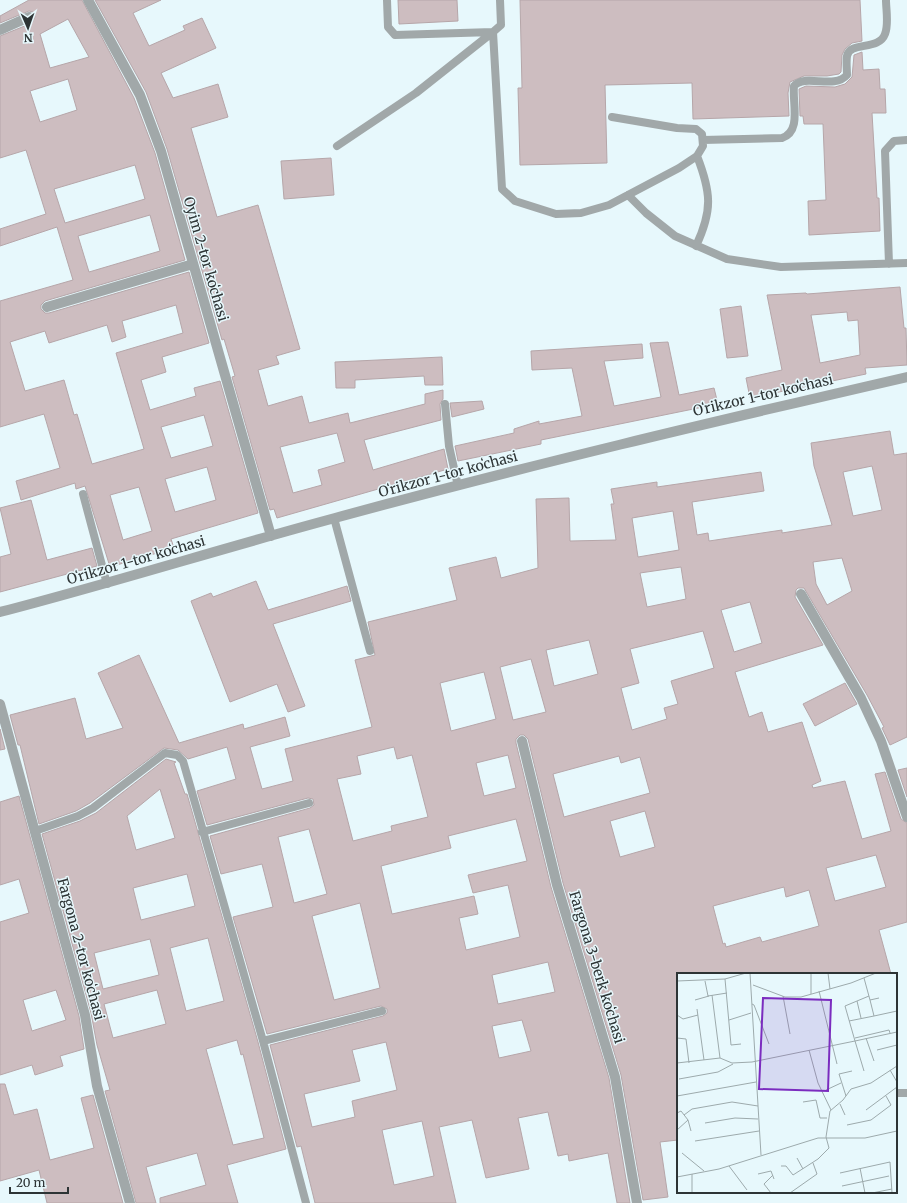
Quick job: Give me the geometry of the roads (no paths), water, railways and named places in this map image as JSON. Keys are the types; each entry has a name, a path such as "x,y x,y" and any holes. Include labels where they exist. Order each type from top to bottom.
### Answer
{"street":[{"name":"Oyim 2-tor koʻchasi","path":"88,0 140,95 161,151 271,536"},
{"path":"0,30 29,17"},
{"path":"47,308 193,264"},
{"name":"Oʻrikzor 1-tor koʻchasi","path":"0,612 108,584 334,518 664,432 907,377"},
{"path":"801,594 861,698 881,741 907,817"},
{"name":"Fargona 2-tor koʻchasi","path":"0,704 85,1014 97,1086 130,1203"},
{"name":"Fargona 3-berk koʻchasi","path":"522,742 557,884 615,1077 637,1203"}],"lane":[{"path":"387,0 388,27 395,35 493,32"},
{"path":"337,146 416,93 493,32 500,25 500,0"},
{"path":"703,140 782,138 788,136 794,126 794,86 799,82 837,81 845,78 847,75 847,56 849,51 852,48 870,46 880,41 885,35 886,0"},
{"path":"493,32 502,189 515,200 556,214 581,213 610,205 698,156 702,146 702,134 696,129 612,117"},
{"path":"889,264 886,151 894,141 907,140"},
{"path":"696,246 706,226 709,196 698,156"},
{"path":"628,195 646,213 675,236 727,259 781,267 907,263"},
{"path":"445,404 449,446 458,486"},
{"path":"83,494 108,584"},
{"path":"334,518 370,651"},
{"path":"35,831 90,810 165,753 177,755 183,761 202,832 263,1041 306,1203"},
{"path":"202,832 309,803"},
{"path":"263,1041 382,1011"}]}
